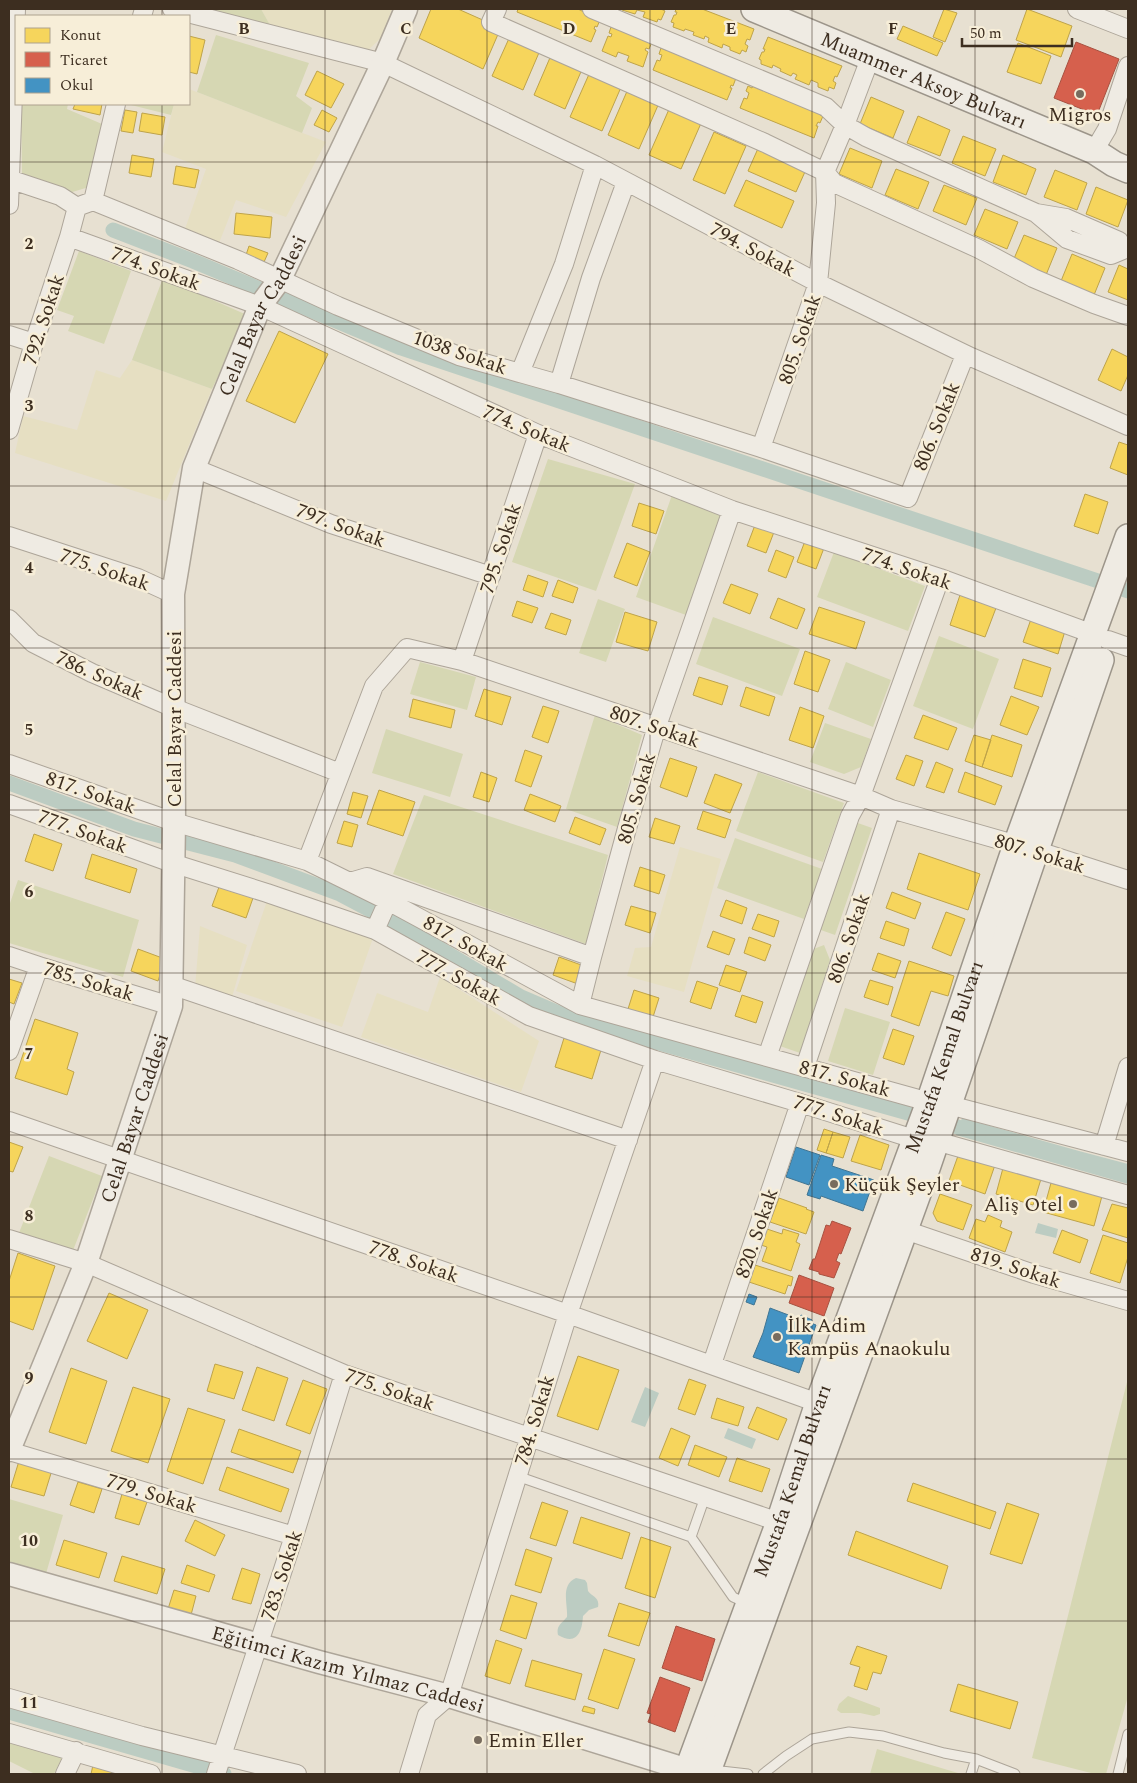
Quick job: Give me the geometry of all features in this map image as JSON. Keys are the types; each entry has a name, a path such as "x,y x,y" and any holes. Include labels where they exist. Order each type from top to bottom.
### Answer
{"main road":[{"name":"Muammer Aksoy Bulvarı","path":"754,9 1094,151 1114,164 1128,170"},
{"name":"Muammer Aksoy Bulvarı","path":"1094,151 1122,151 1128,153"},
{"name":"Mustafa Kemal Bulvarı","path":"697,1772 749,1604 779,1522 818,1403 925,1140 1026,848 1110,640 1128,536"},
{"name":"Mustafa Kemal Bulvarı","path":"697,1772 905,1230 925,1140"}],"street":[{"name":"794. Sokak","path":"172,9 383,63 595,165 818,284 965,355 1128,426"},
{"name":"Celal Bayar Caddesi","path":"9,1450 86,1263 171,996 174,822 173,594 194,468 260,306 280,279 383,63 406,9"},
{"path":"496,9 491,22 765,143 825,172 834,184 979,249 1033,278 1128,316"},
{"path":"592,9 826,107 845,125 866,137 1036,213"},
{"path":"1077,9 1128,29"},
{"path":"9,205 15,21"},
{"name":"805. Sokak","path":"762,448 818,284 826,204 825,172 845,125 870,56"},
{"path":"1094,151 1107,129 1128,66"},
{"path":"77,207 93,201 116,105"},
{"name":"1038 Sokak","path":"93,201 459,356 520,373 564,264 595,165"},
{"path":"10,179 60,196 77,207"},
{"path":"559,384 591,278 626,182"},
{"path":"69,237 77,207"},
{"name":"774. Sokak","path":"69,237 260,306 538,434 732,510 940,578 1110,640"},
{"name":"792. Sokak","path":"9,424 69,237"},
{"path":"9,335 34,343"},
{"name":"806. Sokak","path":"762,448 908,498 965,355"},
{"path":"520,373 762,448"},
{"name":"795. Sokak","path":"462,661 538,434"},
{"name":"797. Sokak","path":"194,468 331,524 491,576"},
{"name":"805. Sokak","path":"580,1005 657,726 732,510"},
{"name":"775. Sokak","path":"9,536 138,578 173,594"},
{"path":"767,1057 850,816 861,796 940,578"},
{"name":"786. Sokak","path":"9,619 33,643 92,673 174,708 340,773"},
{"name":"807. Sokak","path":"307,861 374,686 407,648 462,661 861,796 891,809 1128,880"},
{"name":"817. Sokak","path":"9,764 174,822 307,861 388,901 580,1005 767,1057 1128,1152"},
{"name":"777. Sokak","path":"9,804 172,863 267,892 375,930 529,1016 655,1060 925,1140 1128,1195"},
{"name":"806. Sokak","path":"805,1067 891,809"},
{"path":"350,882 367,877 592,957"},
{"path":"375,930 388,901"},
{"name":"785. Sokak","path":"9,956 39,966 171,996 628,1140"},
{"path":"9,1051 39,966"},
{"name":"784. Sokak","path":"449,1696 568,1314 655,1060"},
{"path":"1104,1146 1128,1067"},
{"name":"820. Sokak","path":"712,1364 800,1103"},
{"name":"778. Sokak","path":"9,1121 712,1364 818,1403"},
{"name":"819. Sokak","path":"905,1230 1034,1274 1128,1301"},
{"name":"775. Sokak","path":"9,1239 86,1263 344,1374 779,1522"},
{"name":"783. Sokak","path":"216,1774 294,1536 344,1374"},
{"name":"779. Sokak","path":"9,1450 294,1536"},
{"name":"Eğitimci Kazım Yılmaz Caddesi","path":"9,1574 319,1662 449,1696 697,1772"},
{"path":"409,1774 427,1715 449,1696"},
{"path":"9,1698 142,1736 296,1774"},
{"path":"9,1733 152,1774"},
{"path":"65,1774 76,1751"}],"lane":[{"path":"517,1476 690,1537 733,1597 749,1604"},
{"path":"690,1537 705,1496"},
{"path":"763,1774 786,1756 812,1740 849,1732 883,1736 944,1753 976,1759 1015,1774"},
{"path":"1118,1774 1128,1734"},
{"path":"971,1774 976,1759"},
{"name":"Eğitimci Kazım Yılmaz Caddesi","path":"697,1772 747,1774"}],"shaded area":[{"path":"261,9 392,9 381,38 367,51 270,25"},
{"path":"190,89 326,142 286,217 236,200 219,243 185,229 206,169 162,152 174,105 190,105"},
{"path":"132,360 212,389 166,501 15,453 23,416 77,430 96,370 120,378"},
{"path":"680,847 721,859 684,992 627,976 635,948 651,947"},
{"path":"267,901 373,938 342,1027 236,991"},
{"path":"200,926 247,945 232,997 195,988"},
{"path":"440,977 539,1041 521,1092 361,1037 377,993 428,1012"},
{"path":"962,1118 1128,1164 1128,1184 956,1135"},
{"path":"1038,1223 1058,1229 1056,1238 1035,1233"},
{"path":"645,1387 659,1393 645,1427 631,1422"},
{"path":"728,1428 756,1439 752,1449 724,1438"},
{"path":"576,1578 585,1580 588,1591 598,1601 598,1607 589,1610 583,1616 580,1632 577,1636 570,1639 558,1635 558,1629 567,1617 566,1590 571,1581"}],"green space":[{"path":"205,9 261,9 270,25"},
{"path":"216,35 309,63 296,96 312,108 302,133 197,92"},
{"path":"21,105 68,105 67,109 102,124 89,187 69,193 22,173"},
{"path":"131,105 174,105 171,115"},
{"path":"79,251 131,271 104,344 68,331 74,316 57,310"},
{"path":"163,278 247,315 212,389 132,360"},
{"path":"548,459 635,484 596,591 512,562"},
{"path":"672,495 722,513 686,615 636,597"},
{"path":"834,552 925,586 908,631 817,597"},
{"path":"598,599 625,609 606,662 579,653"},
{"path":"713,617 800,649 782,696 696,664"},
{"path":"939,636 999,659 973,729 913,706"},
{"path":"420,662 476,677 467,710 410,694"},
{"path":"846,662 891,680 873,727 828,709"},
{"path":"595,715 642,735 617,827 566,809"},
{"path":"825,723 871,739 861,767 844,774 810,762"},
{"path":"386,729 463,754 450,797 372,773"},
{"path":"758,772 844,803 823,862 736,831"},
{"path":"424,795 608,855 586,944 393,874"},
{"path":"855,822 872,828 835,935 818,929"},
{"path":"735,838 822,869 804,919 717,888"},
{"path":"18,880 139,920 123,977 9,943 9,906"},
{"path":"824,945 830,960 800,1053 780,1046 811,950"},
{"path":"845,1008 890,1022 873,1075 828,1061"},
{"path":"49,1156 102,1176 72,1253 19,1233"},
{"path":"1128,1378 1128,1696 1106,1774 1095,1774 1032,1758"},
{"path":"9,1499 63,1515 45,1577 9,1566"},
{"path":"848,1696 880,1708 880,1714 874,1716 860,1713 841,1713 837,1710 839,1704"},
{"path":"9,1738 63,1756 54,1774 35,1774 9,1761"},
{"path":"877,1749 958,1773 870,1774"}],"building: Konut":[{"path":"431,9 458,9 494,25 499,32 483,69 419,38"},
{"path":"518,9 578,9 600,20 597,27 595,26 594,29 596,30 591,42 517,12"},
{"path":"622,9 661,9 665,11 661,20 658,19 657,22 643,17 645,12 637,10 635,14"},
{"path":"676,9 702,9 754,29 750,40 747,39 745,44 748,46 746,52 742,50 740,54 730,50 730,47 723,44 722,48 708,42 709,38 705,36 704,39 693,35 694,32 673,27 674,23 671,22 674,15 676,15"},
{"path":"944,9 957,13 945,42 933,37"},
{"path":"1027,9 1072,26 1061,57 1016,40"},
{"path":"612,24 652,42 649,49 646,48 645,50 648,52 643,67 627,61 629,56 618,52 616,57 602,51 608,36 611,37 612,34 609,33"},
{"path":"903,26 943,43 937,56 897,39"},
{"path":"511,34 541,48 523,90 492,76"},
{"path":"190,36 205,40 197,74 190,72"},
{"path":"768,37 842,66 833,81 836,83 834,89 829,87 828,91 818,87 818,83 811,80 809,85 795,79 797,75 793,73 791,76 773,65 772,68 761,64 759,59 762,52 764,52 765,49 763,49"},
{"path":"1018,43 1051,56 1041,84 1007,72"},
{"path":"667,46 736,78 733,86 731,85 730,88 732,88 727,100 653,70 657,60 660,61 662,55 659,54 661,48 666,50"},
{"path":"552,53 583,67 565,109 534,95"},
{"path":"317,71 344,84 331,108 305,95"},
{"path":"590,72 622,85 602,131 570,117"},
{"path":"754,84 764,88 764,91 771,94 772,90 786,96 785,100 789,101 790,99 801,103 800,106 820,111 820,115 823,116 820,123 818,122 816,126 818,126 814,138 740,108 744,98 747,99 749,93 746,91 748,86 752,88"},
{"path":"628,89 659,103 639,149 608,135"},
{"path":"871,97 904,111 893,138 860,124"},
{"path":"75,105 102,105 100,115 73,109"},
{"path":"670,107 702,121 681,169 649,155"},
{"path":"125,110 137,112 133,133 121,131"},
{"path":"322,110 337,118 329,132 314,125"},
{"path":"142,113 165,117 162,135 139,131"},
{"path":"918,116 950,130 940,156 907,143"},
{"path":"714,132 746,146 725,194 693,180"},
{"path":"963,136 996,149 985,176 952,163"},
{"path":"760,144 808,165 796,192 748,171"},
{"path":"850,148 882,161 872,188 839,174"},
{"path":"132,155 154,159 151,177 129,173"},
{"path":"1003,155 1036,169 1026,195 993,182"},
{"path":"176,166 199,170 195,188 173,184"},
{"path":"896,169 929,182 918,209 885,195"},
{"path":"1055,170 1087,183 1077,210 1044,197"},
{"path":"746,180 794,201 782,228 734,206"},
{"path":"944,185 977,198 966,225 933,211"},
{"path":"1096,187 1128,200 1118,227 1086,214"},
{"path":"985,209 1018,222 1007,249 974,235"},
{"path":"236,213 272,217 270,238 234,234"},
{"path":"1024,235 1057,248 1046,275 1013,261"},
{"path":"249,246 268,253 264,262 246,255"},
{"path":"1072,254 1105,268 1094,295 1061,281"},
{"path":"1119,265 1128,269 1128,300 1108,292"},
{"path":"279,331 328,354 295,423 246,401"},
{"path":"1112,349 1128,357 1128,375 1121,391 1098,380"},
{"path":"1119,442 1128,445 1128,475 1110,468"},
{"path":"1085,494 1108,502 1098,534 1074,526"},
{"path":"639,503 664,511 656,534 632,526"},
{"path":"755,525 774,532 766,553 747,546"},
{"path":"805,541 824,548 816,569 797,562"},
{"path":"627,543 650,552 637,586 614,577"},
{"path":"776,550 794,557 786,578 768,571"},
{"path":"528,575 548,582 543,597 523,590"},
{"path":"558,580 578,588 573,603 552,596"},
{"path":"731,584 758,594 750,614 723,603"},
{"path":"960,595 996,608 985,637 950,625"},
{"path":"778,598 805,609 797,629 770,618"},
{"path":"517,601 538,608 532,623 512,616"},
{"path":"819,607 865,622 856,649 809,634"},
{"path":"625,612 657,622 648,651 616,642"},
{"path":"551,613 571,620 566,635 545,628"},
{"path":"1031,619 1065,631 1058,654 1023,642"},
{"path":"805,651 830,660 818,692 794,684"},
{"path":"1023,659 1051,668 1042,697 1014,688"},
{"path":"699,677 728,686 722,705 693,695"},
{"path":"746,687 775,697 769,716 740,706"},
{"path":"484,689 511,697 502,725 475,716"},
{"path":"1011,696 1039,707 1027,735 1000,725"},
{"path":"413,699 455,710 451,728 409,717"},
{"path":"543,706 559,711 548,743 532,737"},
{"path":"800,707 824,716 813,748 789,740"},
{"path":"923,715 957,728 948,750 914,738"},
{"path":"974,735 991,740 982,767 965,761"},
{"path":"992,735 1022,745 1012,777 982,767"},
{"path":"525,750 542,756 531,787 515,781"},
{"path":"906,755 923,761 914,786 896,779"},
{"path":"670,758 697,767 687,797 660,787"},
{"path":"936,762 953,769 944,793 926,787"},
{"path":"481,772 497,778 489,802 473,797"},
{"path":"965,772 1002,786 995,805 958,792"},
{"path":"715,774 742,784 730,813 704,803"},
{"path":"379,790 415,802 403,836 367,824"},
{"path":"353,792 368,796 361,818 347,814"},
{"path":"530,794 561,806 555,822 524,810"},
{"path":"703,811 731,820 725,838 697,829"},
{"path":"575,817 606,829 600,845 569,833"},
{"path":"655,818 680,826 674,844 649,837"},
{"path":"344,821 358,825 352,847 337,843"},
{"path":"34,834 62,844 53,871 25,861"},
{"path":"919,853 980,874 968,910 907,889"},
{"path":"92,854 137,869 130,893 85,878"},
{"path":"640,867 665,875 659,894 634,886"},
{"path":"219,887 253,898 246,918 212,906"},
{"path":"892,892 921,903 915,919 886,908"},
{"path":"726,900 747,908 742,924 720,916"},
{"path":"631,906 656,913 650,933 625,925"},
{"path":"946,912 965,919 951,956 932,948"},
{"path":"758,914 779,921 774,937 752,929"},
{"path":"886,921 909,929 904,946 880,938"},
{"path":"713,931 735,939 729,955 707,947"},
{"path":"749,937 771,945 765,961 744,953"},
{"path":"138,949 165,959 158,981 131,971"},
{"path":"878,953 901,961 895,978 872,970"},
{"path":"559,957 584,966 578,984 553,975"},
{"path":"909,961 954,976 948,996 931,991 919,1026 891,1016"},
{"path":"726,965 747,972 740,992 719,985"},
{"path":"9,979 22,983 14,1004 9,1002"},
{"path":"870,980 893,987 888,1005 864,997"},
{"path":"697,981 718,988 711,1009 690,1002"},
{"path":"634,990 659,998 653,1017 628,1009"},
{"path":"742,995 763,1002 756,1023 735,1016"},
{"path":"35,1019 78,1033 67,1069 74,1072 67,1095 15,1078"},
{"path":"893,1029 914,1036 904,1065 883,1058"},
{"path":"564,1038 601,1050 592,1079 555,1067"},
{"path":"824,1129 833,1132 826,1153 817,1150"},
{"path":"833,1132 850,1137 843,1158 826,1153"},
{"path":"860,1135 889,1145 881,1170 851,1161"},
{"path":"9,1142 23,1147 13,1172 9,1171"},
{"path":"959,1153 995,1165 985,1194 949,1181"},
{"path":"1003,1168 1041,1179 1033,1205 996,1194"},
{"name":"Aliş Otel","path":"1051,1183 1102,1196 1094,1226 1043,1212"},
{"path":"940,1194 972,1205 963,1230 937,1221 933,1213"},
{"path":"779,1198 814,1212 806,1234 770,1222"},
{"path":"1112,1204 1128,1208 1128,1238 1102,1230"},
{"path":"988,1215 1002,1221 1000,1227 1012,1232 1005,1252 969,1238 976,1219 985,1222"},
{"path":"767,1229 782,1234 783,1229 799,1234 796,1242 800,1244 791,1271 762,1261 767,1247 761,1245"},
{"path":"1062,1230 1088,1240 1080,1263 1053,1253"},
{"path":"1103,1235 1128,1243 1128,1257 1120,1283 1090,1273"},
{"path":"18,1253 55,1266 33,1330 9,1321 9,1281"},
{"path":"755,1265 793,1277 791,1286 788,1285 785,1294 749,1282"},
{"path":"109,1293 148,1310 127,1359 87,1341"},
{"path":"578,1356 619,1370 598,1430 557,1416"},
{"path":"215,1364 243,1372 234,1399 207,1391"},
{"path":"257,1367 288,1378 274,1421 242,1410"},
{"path":"71,1368 107,1381 86,1444 49,1432"},
{"path":"689,1379 706,1385 695,1415 678,1409"},
{"path":"303,1380 327,1389 310,1434 286,1425"},
{"path":"133,1387 170,1399 148,1463 111,1451"},
{"path":"717,1398 744,1407 738,1426 711,1418"},
{"path":"757,1407 787,1419 778,1440 748,1428"},
{"path":"188,1408 225,1420 203,1484 167,1471"},
{"path":"671,1428 690,1436 678,1466 659,1458"},
{"path":"239,1429 301,1451 293,1473 231,1452"},
{"path":"695,1445 727,1457 719,1477 688,1465"},
{"path":"737,1458 770,1469 762,1492 729,1481"},
{"path":"19,1461 52,1470 44,1496 11,1487"},
{"path":"227,1467 289,1489 281,1512 219,1490"},
{"path":"78,1482 102,1489 94,1513 70,1505"},
{"path":"913,1483 996,1512 990,1529 907,1501"},
{"path":"122,1494 147,1502 139,1525 115,1518"},
{"path":"542,1502 568,1511 556,1546 530,1538"},
{"path":"1007,1503 1039,1514 1022,1564 990,1554"},
{"path":"581,1517 630,1533 622,1559 573,1543"},
{"path":"195,1520 225,1535 215,1556 185,1541"},
{"path":"856,1531 948,1566 941,1589 848,1555"},
{"path":"641,1537 671,1547 655,1598 625,1588"},
{"path":"64,1540 107,1553 99,1578 56,1565"},
{"path":"526,1549 552,1558 541,1593 515,1585"},
{"path":"122,1556 165,1569 157,1594 114,1581"},
{"path":"187,1565 215,1575 209,1592 181,1583"},
{"path":"242,1568 260,1574 251,1604 232,1599"},
{"path":"174,1590 196,1596 191,1615 168,1609"},
{"path":"511,1595 537,1603 526,1639 500,1630"},
{"path":"619,1603 650,1613 639,1646 608,1636"},
{"path":"496,1640 522,1649 510,1684 485,1676"},
{"path":"857,1646 887,1656 881,1674 873,1672 867,1690 854,1686 860,1667 850,1664"},
{"path":"604,1649 635,1659 618,1709 588,1699"},
{"path":"532,1660 582,1674 575,1700 525,1686"},
{"path":"958,1684 1018,1702 1010,1729 950,1711"},
{"path":"584,1706 595,1709 594,1714 582,1711"},
{"path":"93,1765 117,1770 116,1774 91,1774"}],"building: Ticaret":[{"path":"1076,42 1119,59 1097,115 1054,98"},
{"path":"832,1221 851,1228 841,1254 839,1253 836,1261 840,1263 834,1278 809,1269 813,1259 815,1259 826,1225 830,1226"},
{"path":"799,1275 834,1288 824,1316 789,1303"},
{"path":"676,1626 715,1639 702,1681 662,1668"},
{"path":"660,1677 690,1688 675,1732 648,1722 651,1714 647,1713"}],"building: Okul":[{"path":"796,1147 820,1155 809,1185 786,1177"},
{"path":"821,1155 834,1159 832,1166 874,1180 863,1211 821,1196 820,1199 807,1195"},
{"path":"749,1294 757,1297 754,1305 746,1302"},
{"path":"770,1308 799,1319 801,1315 812,1320 811,1323 816,1325 799,1373 753,1357 763,1333"}],"waterway":[{"path":"113,230 193,261 401,348 1128,591"},
{"path":"9,783 134,829 235,855 340,894 408,930 521,997 570,1018 979,1133"},
{"path":"9,1712 224,1774"}],"place":[{"name":"Migros","path":"1080,94"},
{"name":"Küçük Şeyler","path":"834,1184"},
{"name":"Aliş Otel","path":"1073,1204"},
{"name":"İlk Adim Kampüs Anaokulu","path":"777,1337"},
{"name":"Emin Eller","path":"478,1740"}]}
